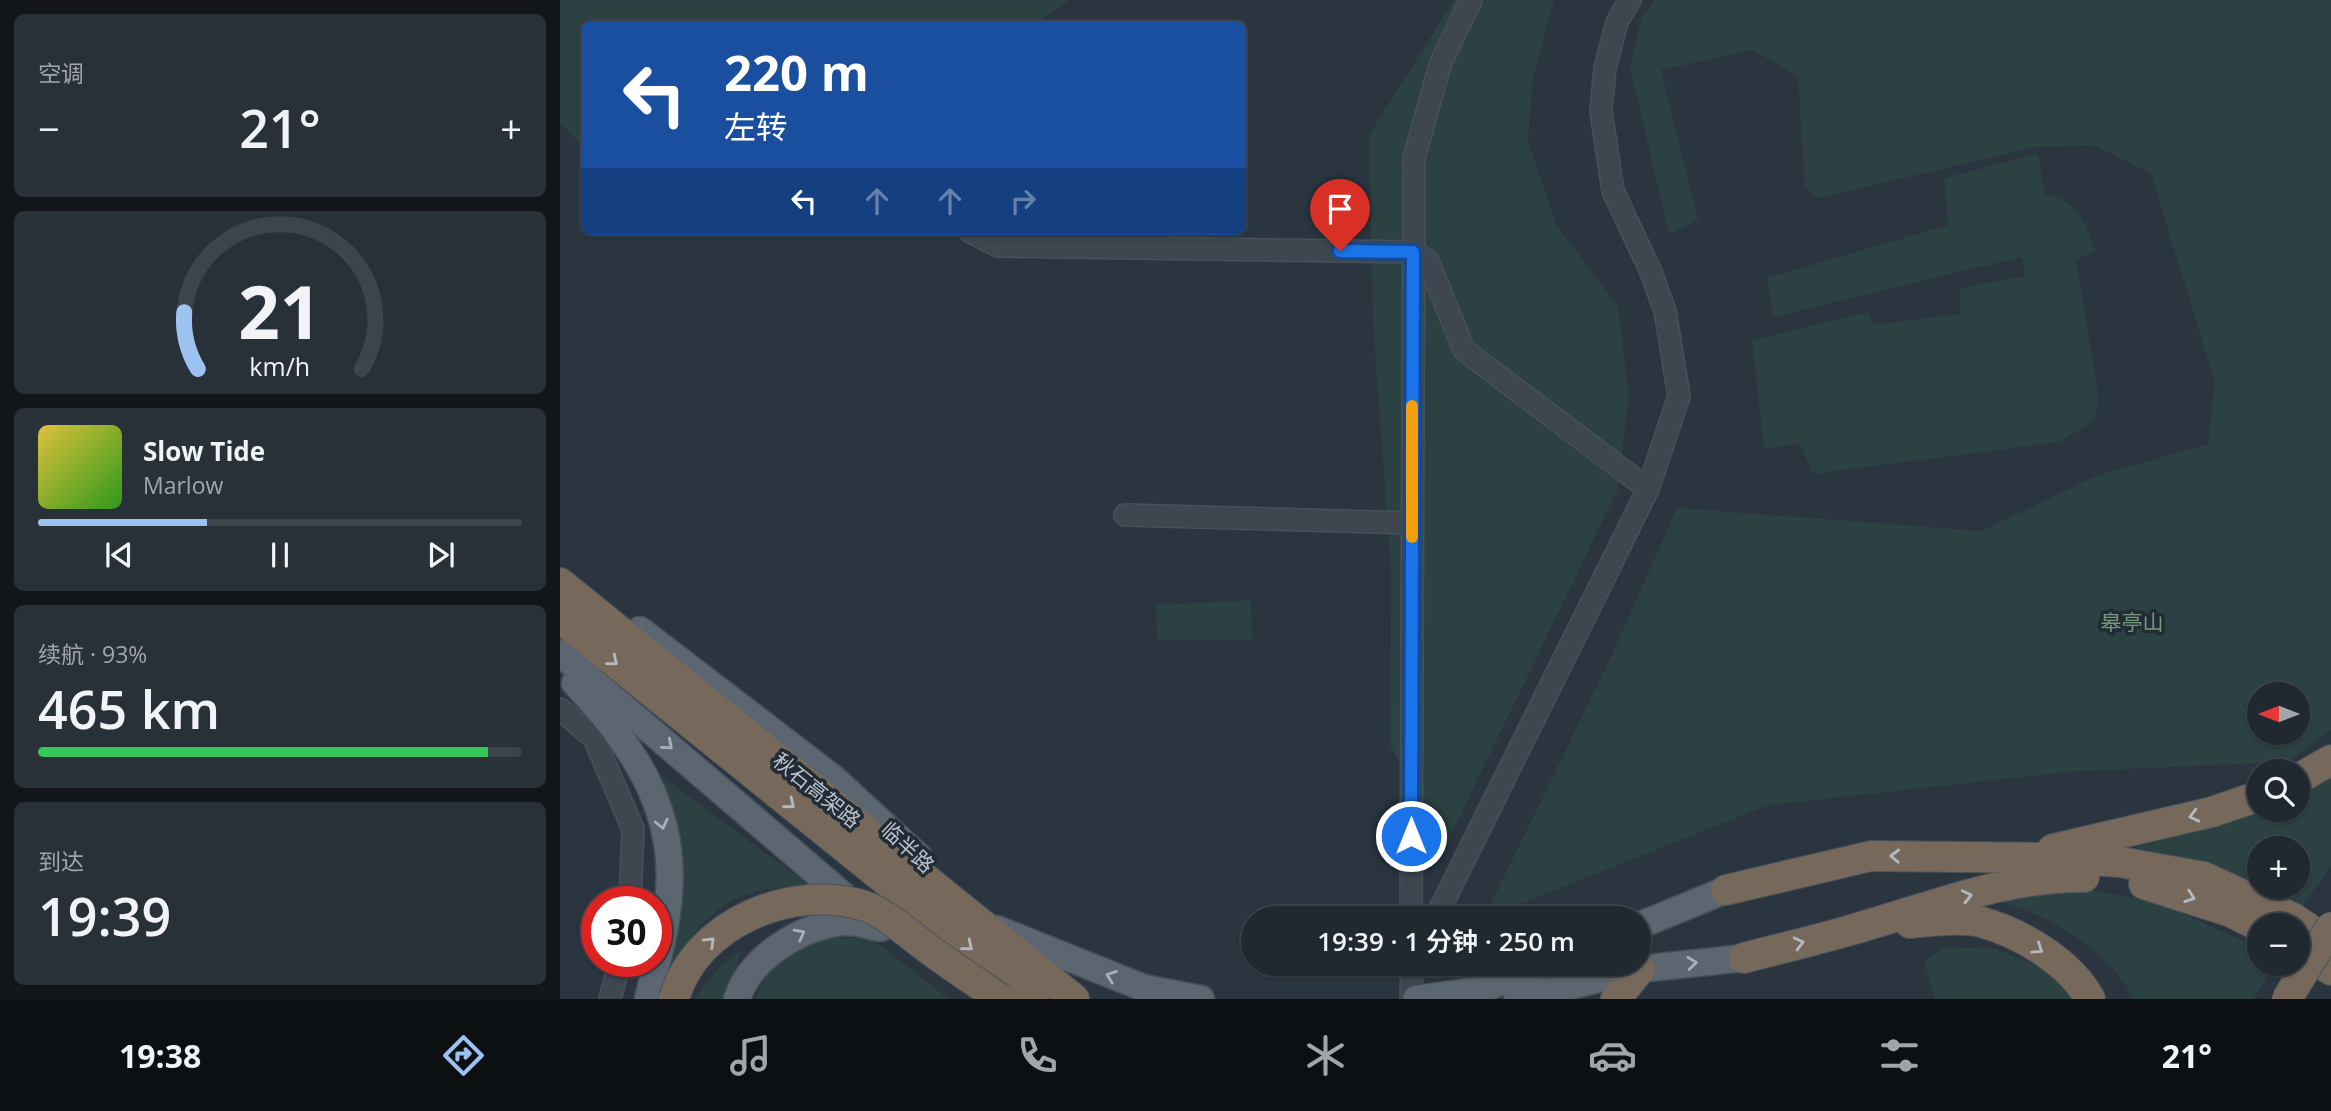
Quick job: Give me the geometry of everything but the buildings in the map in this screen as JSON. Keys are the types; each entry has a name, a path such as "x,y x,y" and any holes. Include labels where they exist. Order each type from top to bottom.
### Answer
{"highway":[{"name":"秋石高架路","path":"560,583 1074,999"},
{"name":"秋石高架路","path":"560,618 1033,999"},
{"path":"2310,772 2331,760"},
{"path":"2012,859 2212,812 2247,800"},
{"path":"1726,890 1871,856 2064,858 2120,862 2204,877 2293,918 2331,944"},
{"path":"1744,958 1946,901 2046,879 2081,877 2160,887 2247,920"},
{"path":"674,999 690,965 708,943 730,926 801,899 866,906 1001,999"},
{"path":"1854,929 1916,922 1979,921 2021,937 2052,958 2084,987 2090,999"},
{"path":"2287,999 2331,927"},
{"path":"2310,956 2331,970"},
{"path":"1616,999 1634,976"}],"main road":[{"name":"临半路","path":"560,568 833,778 997,929 1090,999"},
{"path":"560,653 881,928 974,999"},
{"path":"560,666 596,706 642,766 656,798 667,848 670,891 648,999"},
{"path":"1651,921 1726,890"},
{"path":"737,999 741,986 765,960 789,940 813,927 847,921 881,928"},
{"path":"997,929 1144,988 1200,999"},
{"path":"1651,968 1744,958"},
{"path":"1458,999 1517,976"},
{"path":"1517,999 1611,976"},
{"path":"1582,999 1626,976"},
{"path":"1414,999 1483,990"}],"street":[{"path":"1411,906 1414,158 1441,62 1471,0"},
{"path":"1441,906 1648,489 1679,396 1664,311 1651,272 1613,191 1602,124 1605,68 1618,22 1630,0"},
{"path":"977,235 998,246 1413,252 1427,261 1464,350 1648,489"},
{"path":"1125,515 1412,523"},
{"path":"560,709 594,738 633,829 631,886"},
{"path":"1412,976 1414,999"},
{"path":"610,999 616,977"}],"green space":[{"path":"560,0 1069,0 1038,21 581,21 581,145 560,122"},
{"path":"1454,0 1554,0 1533,78 1528,141 1557,226 1618,306 1629,395 1618,489 1445,847 1390,746 1391,572 1373,323 1369,135"},
{"name":"皋亭山","path":"1654,0 2331,0 2331,730 2310,746 2310,682 2247,682 2247,746 2310,746 2292,759 2247,759 2247,764 2078,771 1769,805 1514,906 1490,906 1610,659 1677,508 1982,531 2096,476 2208,444 2215,383 2151,173 2093,145 2036,147 1819,198 1805,187 1798,77 1753,50 1661,70 1698,220 1669,234 1630,67 1641,19"},
{"path":"2038,154 2045,195 2074,207 2096,251 2076,260 2099,400 2094,421 2059,442 1813,474 1799,443 1764,450 1752,340 1869,312 1872,325 1960,314 1960,288 2025,276 2022,257 1773,317 1767,278 1948,225 1944,178"},
{"path":"1251,600 1252,640 1157,640 1156,605"},
{"path":"660,775 810,886 761,890 741,896 725,905 696,931 672,965 672,943 683,867 673,807"},
{"path":"2331,775 2331,865 2310,896 2310,836 2247,836 2247,882 2190,859 2124,850 2223,824 2247,814 2247,822 2310,822 2310,786"},
{"path":"2056,889 2088,890 2155,901 2247,943 2247,976 2267,976 2253,999 2134,999 2123,981 2094,950 2058,925 1999,901"},
{"path":"2277,899 2308,899 2299,912"},
{"path":"835,937 872,939 949,999 755,999 768,975 786,957 809,944"},
{"path":"1946,947 1996,949 2049,971 2079,999 1935,999 1924,961"},
{"path":"741,951 726,999 694,999 721,965"}],"slow traffic":[{"path":"1412,406 1412,537"}],"route":[{"path":"1340,251 1413,252 1411,836"}]}
